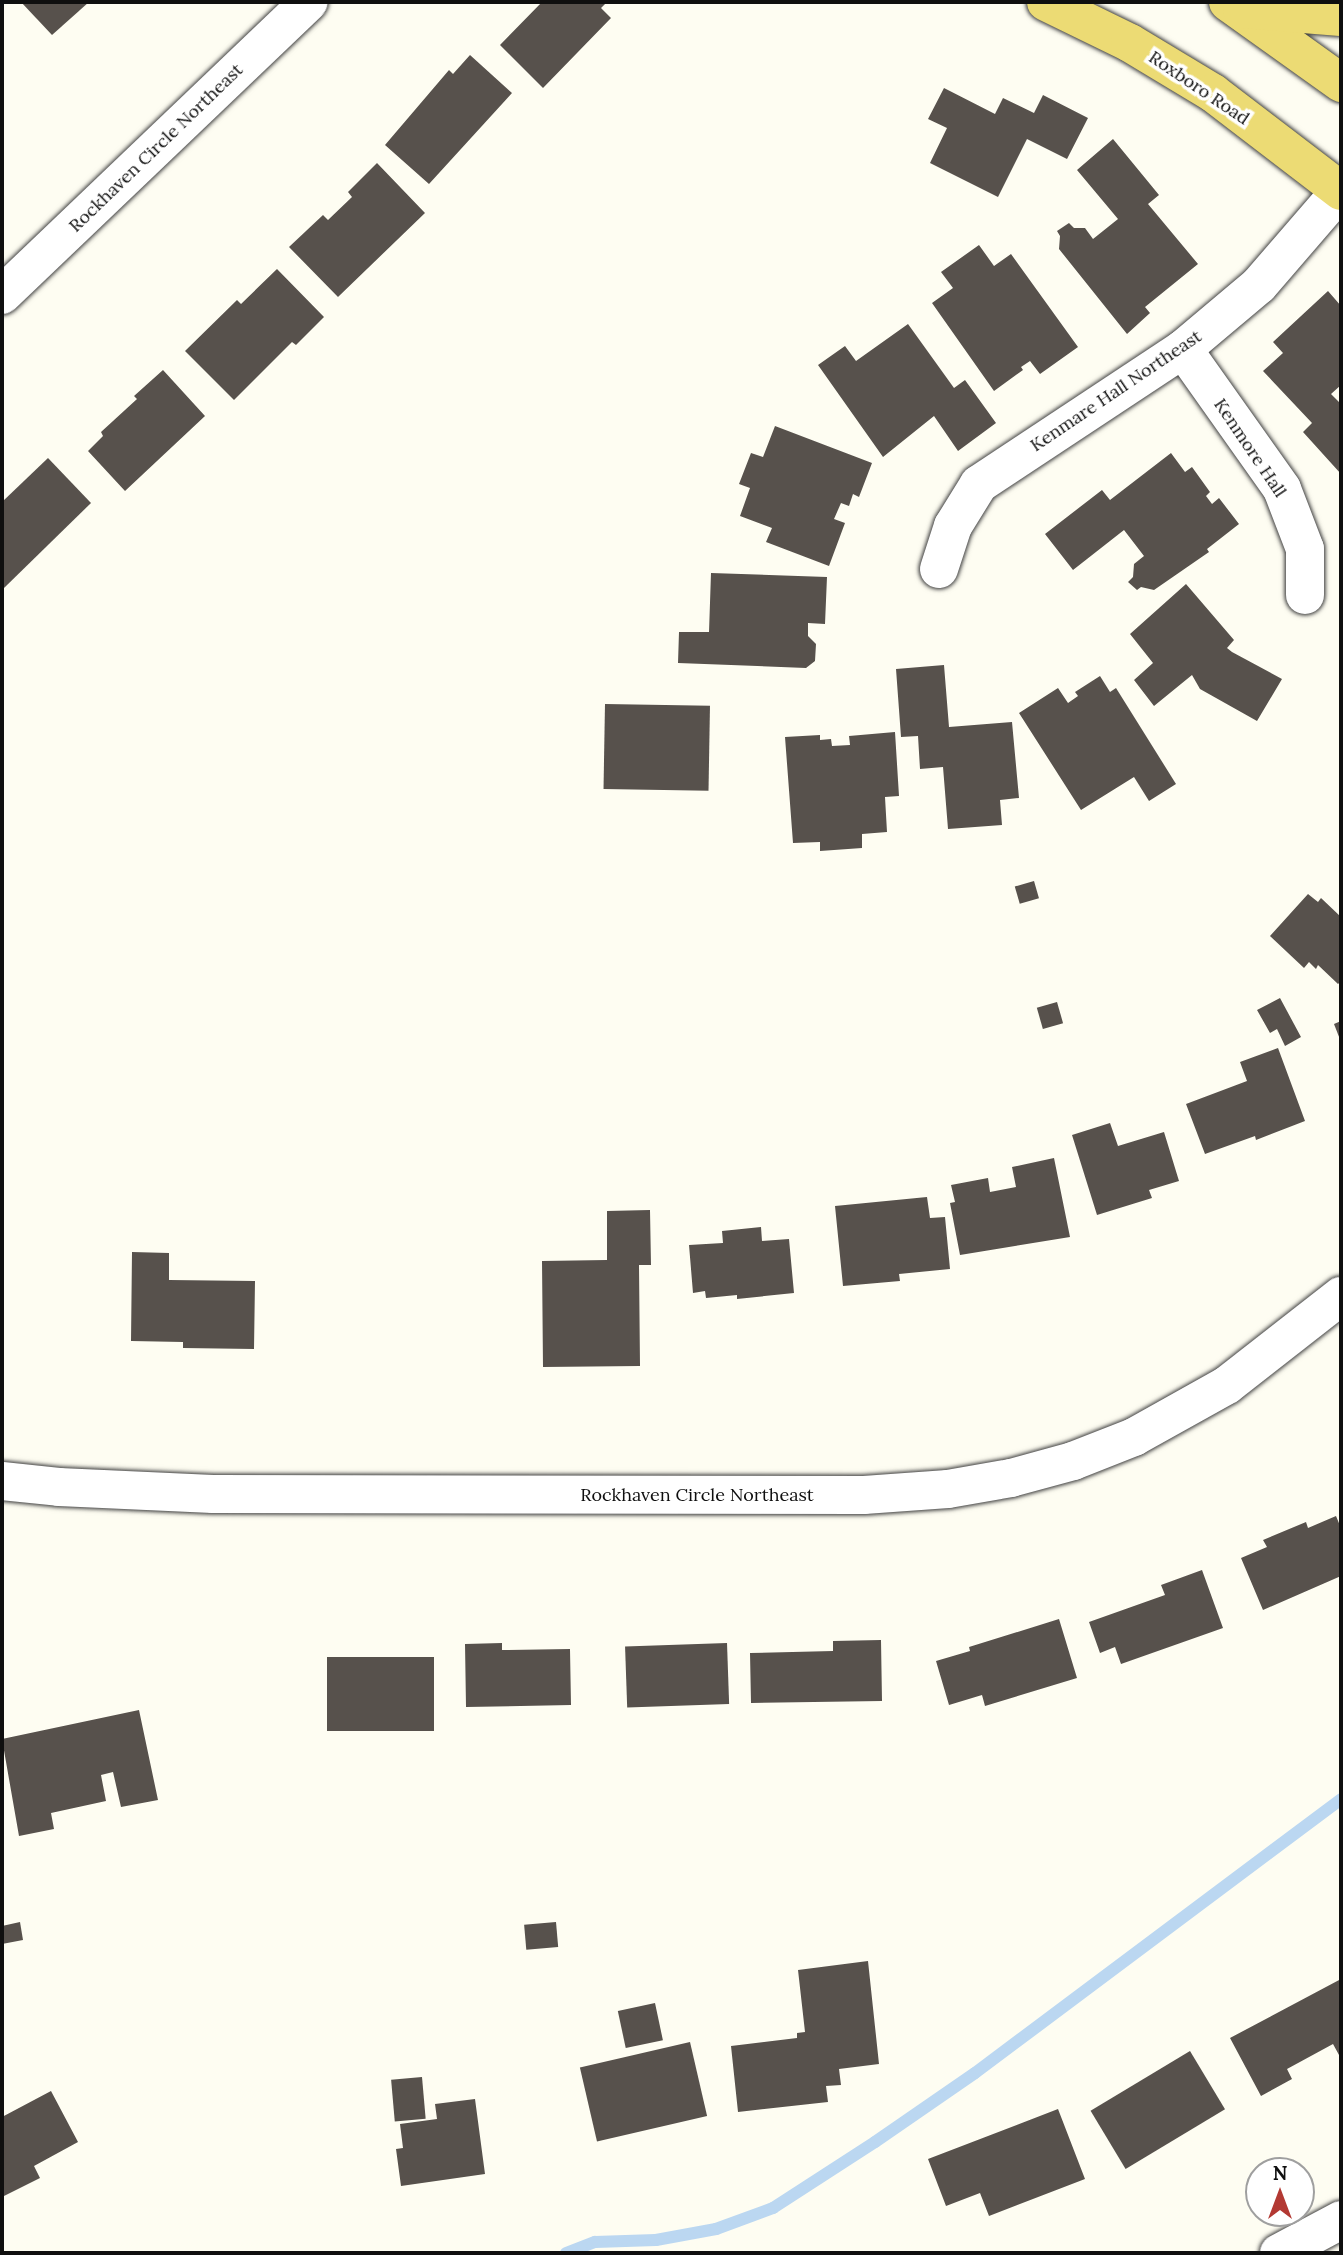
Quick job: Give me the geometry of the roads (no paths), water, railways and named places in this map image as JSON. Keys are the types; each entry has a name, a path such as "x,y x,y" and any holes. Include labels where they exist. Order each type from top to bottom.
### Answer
{"main road":[{"name":"Roxboro Road","path":"1046,2 1130,43 1213,93 1341,190"},
{"path":"1235,6 1341,17"},
{"path":"1235,6 1341,83"}],"street":[{"name":"Rockhaven Circle Northeast","path":"2,295 309,2"},
{"name":"Kenmare Hall Northeast","path":"939,569 953,526 979,484 1183,349 1259,285 1341,190"},
{"name":"Kenmore Hall","path":"1183,349 1282,489 1305,549 1305,595"},
{"name":"Rockhaven Circle Northeast","path":"2,1481 59,1487 213,1494 864,1495 948,1489 1011,1478 1073,1461 1133,1437 1227,1385 1341,1296"},
{"path":"1279,2253 1338,2227"}],"waterway":[{"path":"566,2253 595,2242 656,2240 716,2229 773,2208 975,2073 1341,1799"}]}
